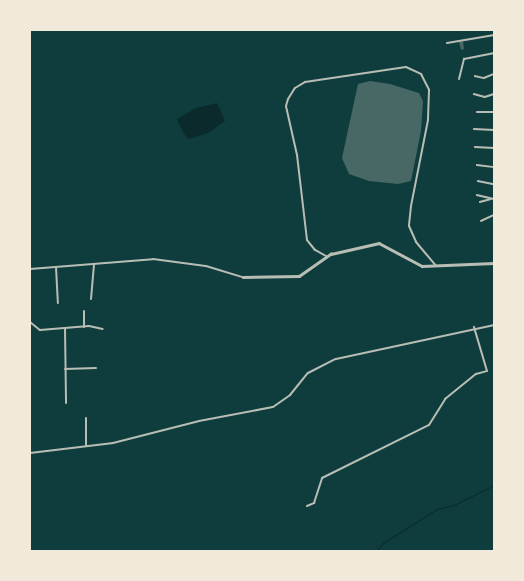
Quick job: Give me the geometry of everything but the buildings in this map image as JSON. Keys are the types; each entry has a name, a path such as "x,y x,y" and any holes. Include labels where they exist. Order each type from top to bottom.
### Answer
{"street":[{"path":"447,42 494,35"},
{"path":"459,79 460,67 465,58 494,53"},
{"path":"326,256 315,250 307,240 297,155 286,106 288,99 295,88 305,82 406,67 421,74 429,90 428,120 411,206 409,226 416,242 435,266"},
{"path":"475,76 484,78 494,74"},
{"path":"474,94 485,97 494,94"},
{"path":"477,112 494,112"},
{"path":"474,129 494,130"},
{"path":"475,147 494,148"},
{"path":"477,166 494,167"},
{"path":"478,181 494,184"},
{"path":"477,195 493,199"},
{"path":"480,202 493,199"},
{"path":"481,221 494,215"},
{"path":"30,269 135,260 171,260 206,266 243,277 299,276 326,256 379,243 415,263 435,266 494,263"},
{"path":"92,299 94,264"},
{"path":"56,267 58,303"},
{"path":"84,311 84,327"},
{"path":"30,322 40,330 84,327 103,329"},
{"path":"30,453 113,443 199,421 273,407 290,395 308,372 336,359 474,328 494,325"},
{"path":"65,328 66,403"},
{"path":"307,506 314,503 322,478 429,425 445,399 476,374 487,371 474,328"},
{"path":"66,369 96,368"},
{"path":"86,418 86,446"}],"water":[{"path":"217,103 225,121 208,133 189,139 184,134 177,119 196,108"}],"waterway":[{"path":"376,551 383,543 437,509 454,505 494,485"}]}
